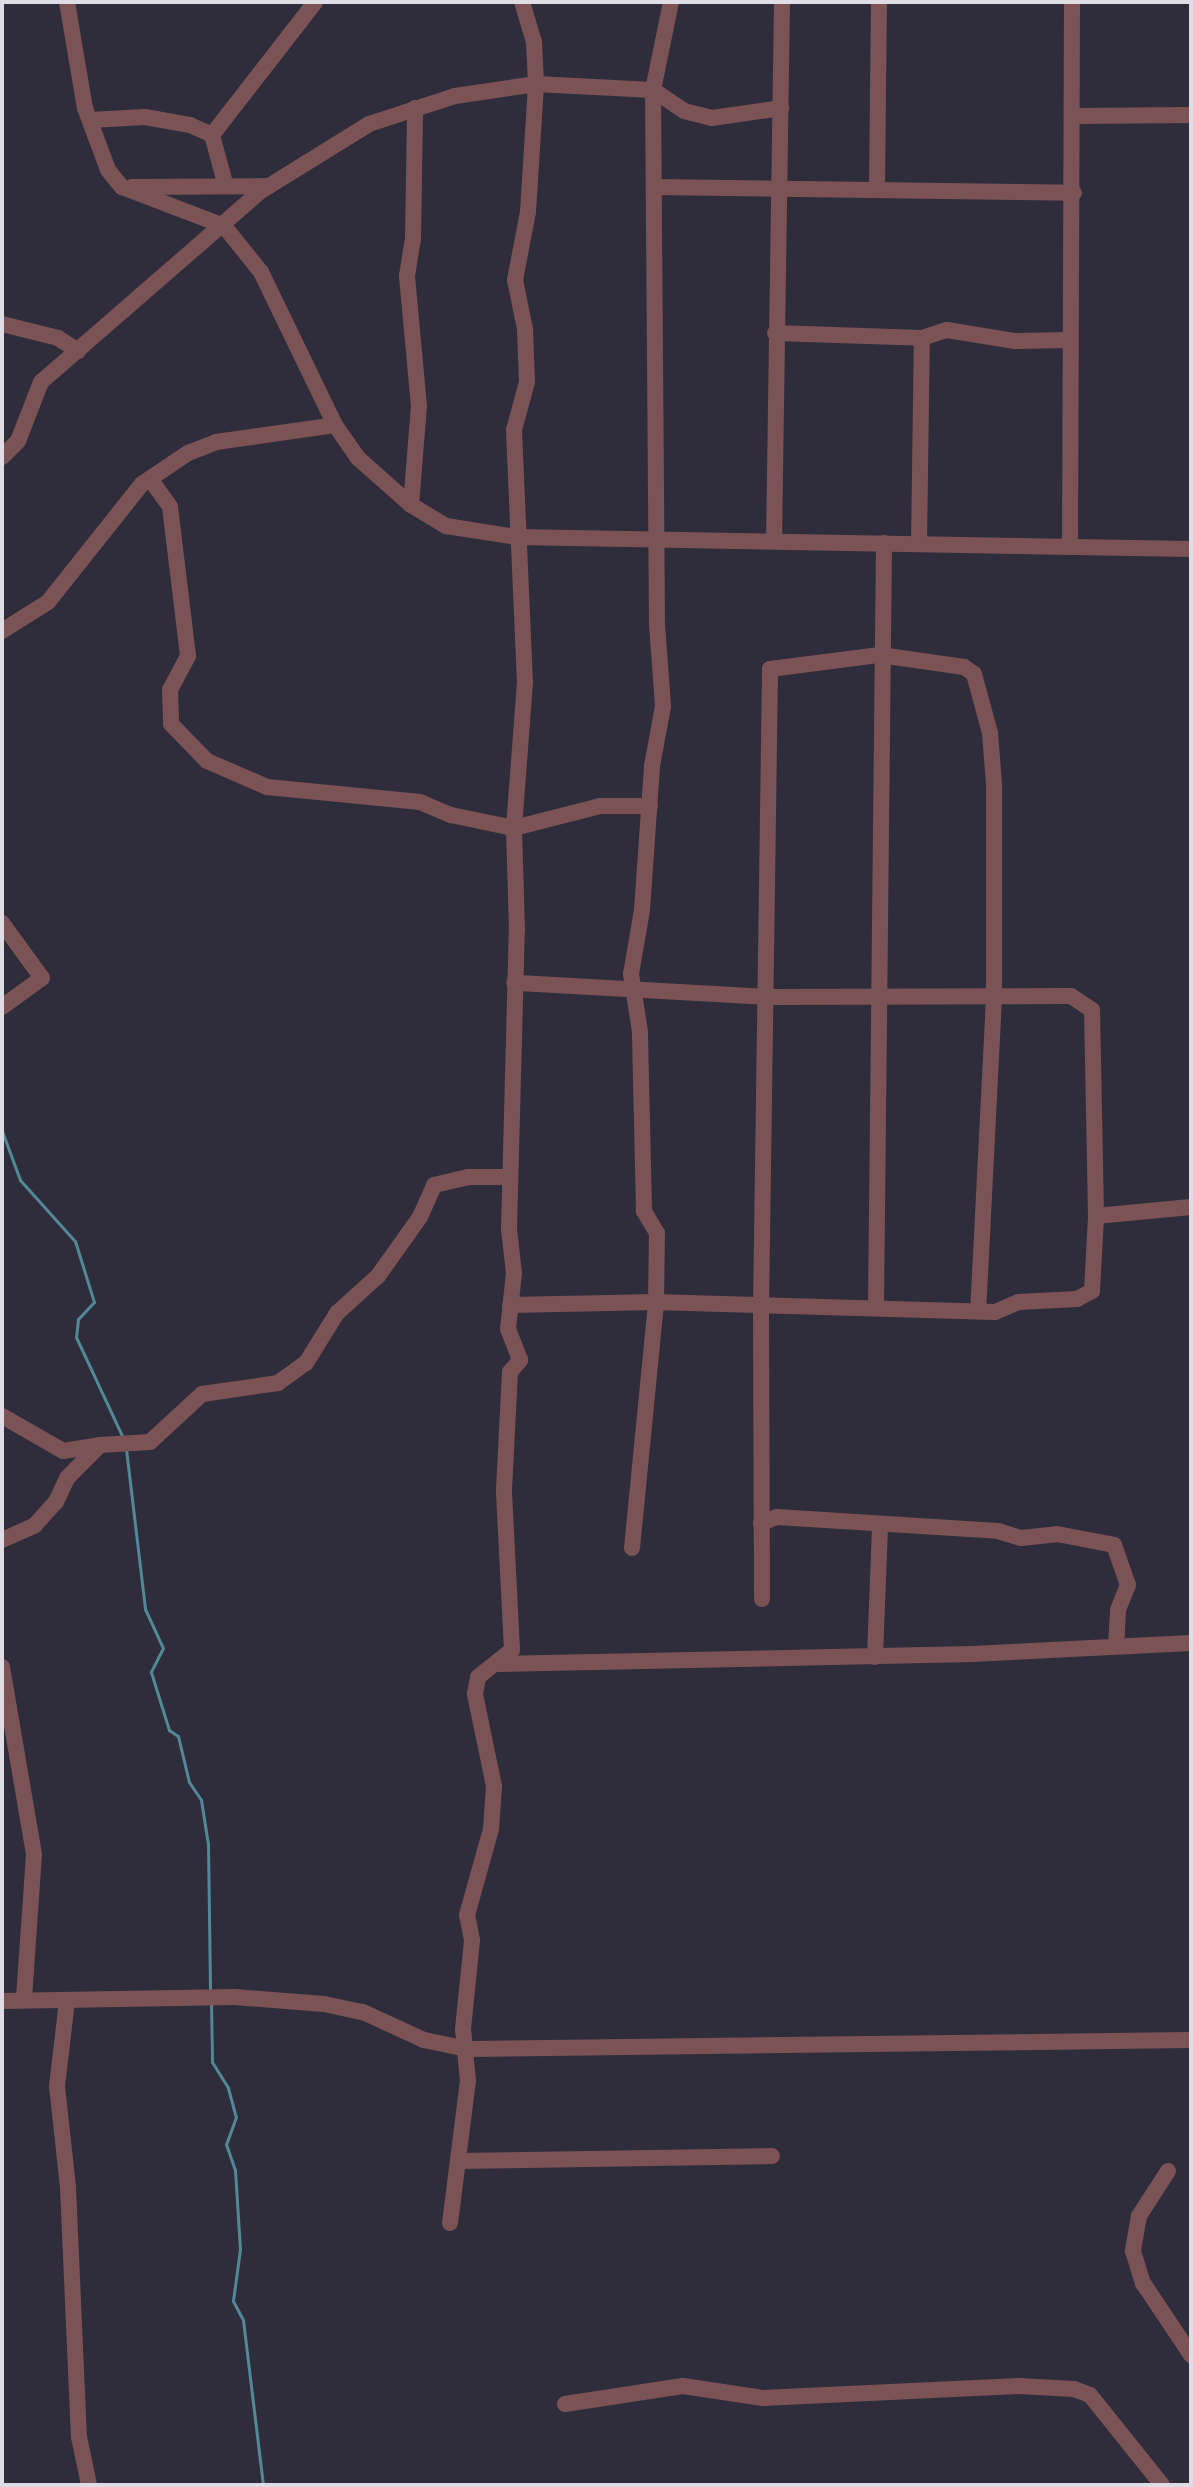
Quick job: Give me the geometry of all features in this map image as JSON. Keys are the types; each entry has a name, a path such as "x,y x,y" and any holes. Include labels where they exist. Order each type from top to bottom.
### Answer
{"street":[{"path":"67,2 90,120 108,170 122,187 224,226 261,272 335,425 358,458 411,505 446,526 516,537 1191,549"},
{"path":"212,135 315,2"},
{"path":"450,2223 460,2161 468,2049 463,2029 469,2012 472,1940 467,1915 491,1829 494,1786 475,1694 478,1677 512,1650 504,1490 510,1372 520,1360 508,1329 514,1273 510,1177 514,828 525,683 516,537 514,430 527,382 525,329 515,280 528,212 536,84 534,42 522,2"},
{"path":"632,1548 656,1302 657,1233 644,1211 631,974 663,706 657,539 653,90 671,2"},
{"path":"774,541 782,2"},
{"path":"877,188 879,2"},
{"path":"1070,547 1069,340 1074,193 1072,2"},
{"path":"2,457 18,441 41,382 269,186 369,124 455,96 536,84 653,90 684,111 712,118 781,108"},
{"path":"411,505 419,406 407,276 413,240 415,108"},
{"path":"1074,116 1191,115"},
{"path":"90,120 171,120 212,135"},
{"path":"212,135 225,183"},
{"path":"122,187 225,183 269,186"},
{"path":"655,187 1074,193"},
{"path":"2,324 58,338 78,351"},
{"path":"775,333 922,338 947,330 1015,341 1069,340"},
{"path":"919,544 922,338"},
{"path":"2,631 48,602 150,479 188,453 216,442 335,425"},
{"path":"150,479 170,507 188,656 170,690 171,724 207,761 267,787 420,802 451,815 514,828 600,806 650,806"},
{"path":"876,1307 880,655 884,543"},
{"path":"762,1599 761,1309 768,997 770,669 880,655 964,667 974,674 992,752 994,998 978,1312"},
{"path":"2,923 42,978 2,1007"},
{"path":"510,1305 656,1302 761,1309 876,1307 995,1312 1040,1298 1087,1296 1092,1291 1096,1216 1092,1010 1071,996 768,997 514,983"},
{"path":"2,1416 63,1451 150,1442 202,1394 278,1383 306,1363 337,1313 378,1276 420,1217 434,1185 468,1177 510,1177"},
{"path":"1096,1216 1191,1207"},
{"path":"2,1540 35,1525 56,1502 67,1478 100,1445"},
{"path":"761,1523 777,1517 880,1527 998,1531 1021,1538 1057,1534 1114,1545 1128,1585 1118,1610 1116,1646"},
{"path":"875,1657 880,1527"},
{"path":"498,1664 875,1657 1191,1643"},
{"path":"2,1667 34,1855 24,1998"},
{"path":"2,2001 24,1998 67,2001 235,1997 363,2012 424,2040 468,2049 1191,2040"},
{"path":"67,2001 57,2086 68,2187 79,2437 89,2485"},
{"path":"460,2161 772,2156"},
{"path":"1168,2171 1139,2216 1133,2251 1148,2292 1191,2355"},
{"path":"565,2404 683,2386 763,2398 1019,2386 1074,2389 1090,2395 1162,2485"}],"waterway":[{"path":"2,1131 20,1180 75,1241 94,1302 78,1319 76,1337 123,1438"},
{"path":"126,1449 145,1609 163,1648 151,1672 169,1730 178,1736 189,1782 201,1800 208,1844 210,1990"},
{"path":"211,2002 212,2062 228,2088 236,2117 226,2144 235,2170 240,2249 233,2301 243,2320 263,2485"}]}
